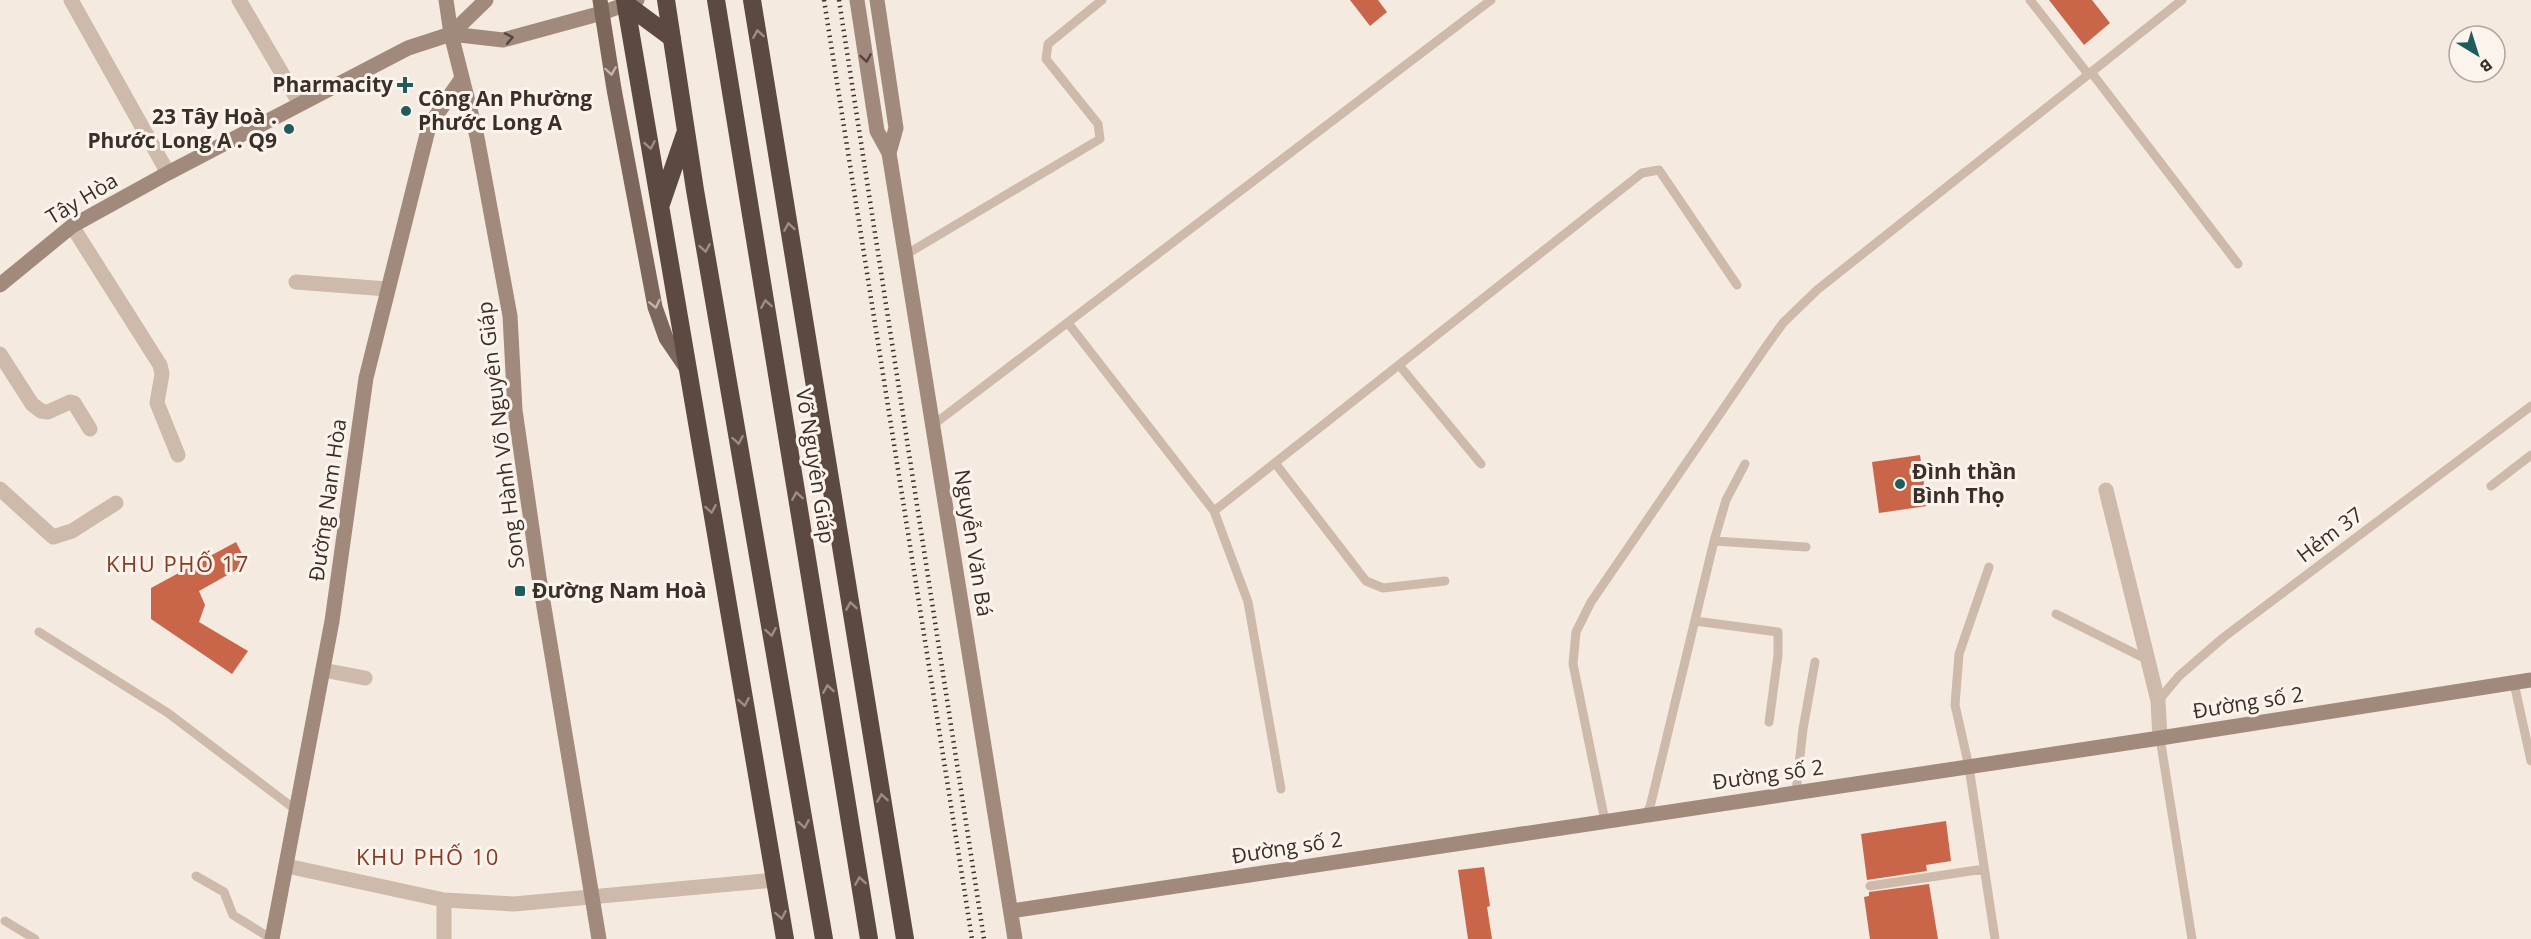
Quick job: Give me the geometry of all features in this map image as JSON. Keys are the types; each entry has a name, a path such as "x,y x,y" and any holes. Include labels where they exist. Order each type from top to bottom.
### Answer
{"highway":[{"path":"666,0 686,131 824,939"},
{"name":"Võ Nguyên Giáp","path":"716,0 869,939"},
{"name":"Võ Nguyên Giáp","path":"752,0 905,939"},
{"path":"629,1 672,38"},
{"path":"629,1 687,369 785,939"},
{"path":"660,206 686,131"}],"main road":[{"name":"Song Hành Võ Nguyên Giáp","path":"446,0 451,34 477,137 510,316 515,410 541,588 599,939"},
{"name":"Tây Hòa","path":"451,34 486,0"},
{"name":"Nguyễn Văn Bá","path":"857,0 878,131 889,153 1015,939"},
{"name":"Nguyễn Văn Bá","path":"877,0 896,128 889,153"},
{"name":"Tây Hòa","path":"0,285 72,226 168,173 408,48 451,34 503,40 601,7 629,1"},
{"path":"601,7 655,307 666,338 687,369"},
{"name":"Đường Nam Hòa","path":"272,939 332,621 366,378 429,126 462,78"},
{"name":"Đường số 2","path":"1011,911 2531,680"}],"street":[{"path":"71,0 168,173"},
{"path":"239,0 300,104"},
{"path":"72,226 162,370 157,403 178,455"},
{"path":"296,282 387,289"},
{"path":"0,354 36,408 48,412 70,402 74,404 90,429"},
{"path":"0,489 53,537 72,531 116,503"},
{"path":"2106,490 2158,701 2160,738"},
{"path":"323,670 365,678"},
{"path":"287,866 444,900 514,904 775,880"},
{"path":"444,900 444,939"}],"lane":[{"path":"905,255 1100,139 1098,124 1046,59 1048,44 1102,0"},
{"path":"933,425 1491,0"},
{"path":"2030,0 2090,73 2238,264"},
{"path":"1605,821 1573,664 1576,632 1592,602 1747,373 1783,323 1830,279 2182,0"},
{"path":"1214,512 1642,173 1659,170 1737,285"},
{"path":"1068,323 1214,512 1248,602 1281,789"},
{"path":"1399,365 1480,464"},
{"name":"Hẻm 37","path":"2158,701 2179,676 2224,637 2531,406"},
{"path":"2491,486 2531,455"},
{"path":"1275,463 1366,581 1383,588 1445,581"},
{"path":"1645,815 1650,807 1672,726 1714,541 1726,500 1745,464"},
{"path":"1714,541 1806,547"},
{"path":"1989,567 1959,654 1955,688 1958,723 1969,767 1995,939"},
{"path":"2056,614 2146,659"},
{"path":"1695,621 1778,632 1778,655 1769,722"},
{"path":"39,632 168,713 296,810"},
{"path":"1796,792 1803,729 1815,662"},
{"path":"2514,683 2531,761"},
{"path":"2160,738 2192,939"},
{"path":"1870,886 1984,869"},
{"path":"196,876 224,892 233,915 272,939"},
{"path":"5,921 35,939"}],"building":[{"path":"1350,0 1378,0 1387,12 1370,26"},
{"path":"2049,0 2092,0 2110,23 2084,45"},
{"name":"Đình thần Bình Thọ","path":"1920,455 1927,506 1879,513 1872,462"},
{"path":"236,542 247,564 199,591 205,605 199,622 248,651 232,674 151,619 151,588"},
{"path":"1946,821 1951,861 1926,865 1927,871 1867,880 1861,834"},
{"path":"1484,867 1492,939 1468,939 1458,870"},
{"path":"1929,884 1938,939 1870,939 1864,897 1869,896 1869,892"}],"railway":[{"path":"824,0 972,939"},
{"path":"839,0 984,939"}],"place":[{"name":"Pharmacity","path":"405,85"},
{"name":"Công An Phường Phước Long A","path":"406,111"},
{"name":"23 Tây Hoà . Phước Long A . Q9","path":"289,129"},
{"name":"Đình thần Bình Thọ","path":"1900,484"},
{"name":"Đường Nam Hoà","path":"520,591"}],"district":[{"name":"KHU PHỐ 17","path":"178,564"},
{"name":"KHU PHỐ 10","path":"428,857"}]}
